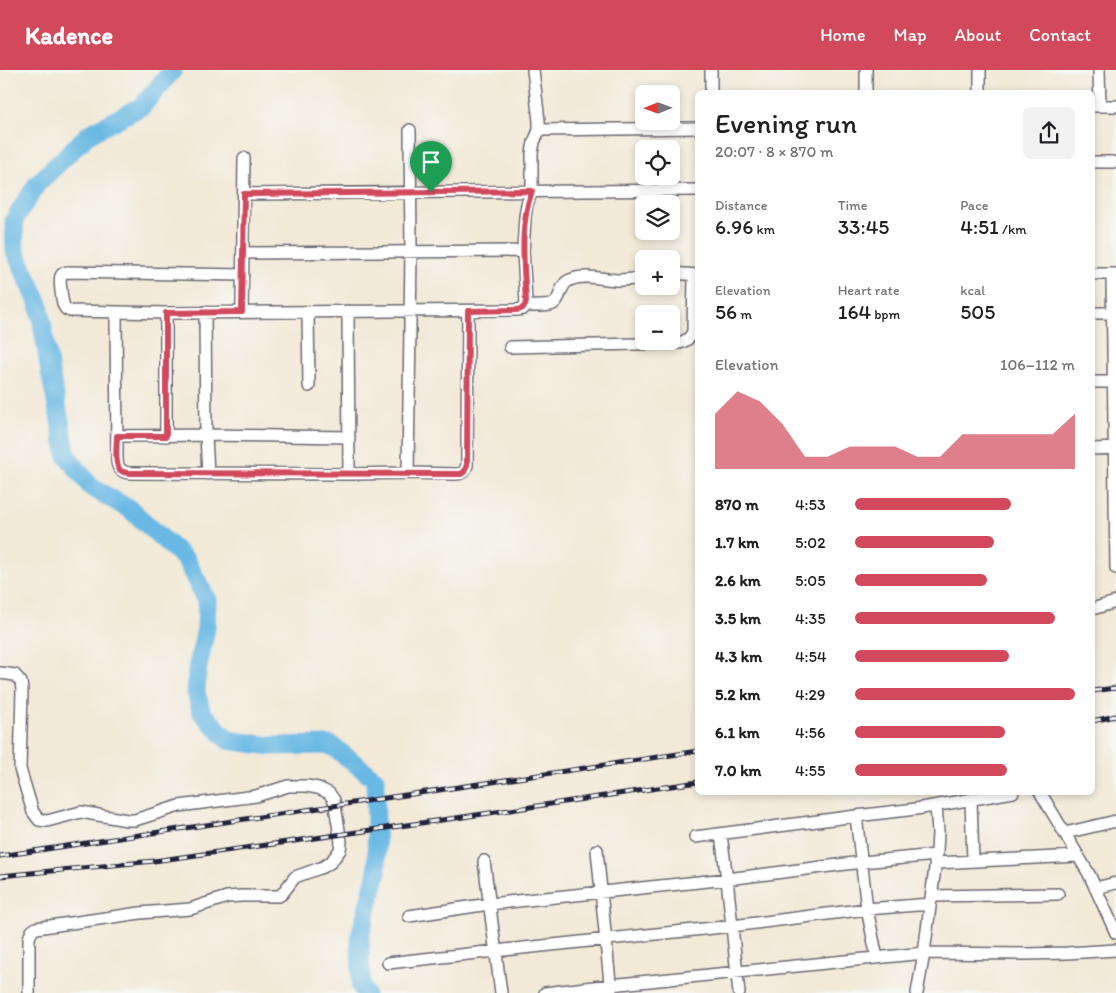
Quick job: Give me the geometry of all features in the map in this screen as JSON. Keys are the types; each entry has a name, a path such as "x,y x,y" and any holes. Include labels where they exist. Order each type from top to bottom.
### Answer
{"street":[{"path":"526,306 525,217 532,191 532,154 539,130 534,70"},
{"path":"711,70 711,90"},
{"path":"866,70 866,90"},
{"path":"980,70 980,90"},
{"path":"1099,70 1096,106 1116,106"},
{"path":"539,130 695,128"},
{"path":"408,473 411,252 410,130"},
{"path":"242,312 244,158"},
{"path":"1095,162 1113,162"},
{"path":"244,194 695,190"},
{"path":"243,253 524,251"},
{"path":"243,275 68,272 61,275 60,279 66,310 166,313 516,310 526,306 553,304 564,284 576,278 635,279"},
{"path":"680,274 695,275"},
{"path":"1095,274 1114,274 1116,568"},
{"path":"510,347 680,343 692,336 695,294"},
{"path":"348,311 349,474"},
{"path":"116,313 117,464 122,472 461,474 466,468 468,311"},
{"path":"205,312 208,474"},
{"path":"308,312 309,386"},
{"path":"166,313 166,436"},
{"path":"1095,313 1114,313"},
{"path":"1095,382 1115,382"},
{"path":"117,436 349,437"},
{"path":"1095,449 1115,448"},
{"path":"1095,608 1116,602"},
{"path":"0,673 15,675 21,682 20,769 33,812 39,820 47,821 81,812 135,820 179,806 256,796 288,786 307,786 322,789 332,796 341,842 340,850 331,862 323,867 295,877 279,896 227,897 190,909 140,913 36,928 32,931 29,938 29,993"},
{"path":"694,838 916,809 997,795"},
{"path":"1042,795 1112,915 1116,933"},
{"path":"971,800 973,861"},
{"path":"917,993 936,859 938,832 936,806"},
{"path":"856,816 867,909 877,958"},
{"path":"1065,833 1116,821"},
{"path":"721,834 739,993"},
{"path":"597,850 611,989"},
{"path":"409,916 489,904 727,879 862,862 936,859 973,861 1078,856"},
{"path":"484,861 500,993"},
{"path":"1096,888 1116,883"},
{"path":"388,963 732,926 931,900 1058,894"},
{"path":"545,993 611,989 737,972 924,953 1034,954 1116,950"}],"waterway":[{"path":"173,70 142,106 89,134 37,184 14,220 15,251 39,304 50,372 67,456 91,487 131,510 186,560 207,600 206,628 197,672 196,693 202,713 228,740 271,746 331,745 375,779 377,872 360,936 361,986 365,993"}],"railway":[{"path":"1095,691 1116,688"},
{"path":"1095,720 1116,716"},
{"path":"0,856 695,751"},
{"path":"0,876 154,861 695,782"}],"route":[{"path":"532,191 525,217 526,306 520,310 468,311 467,465 464,472 461,474 208,474 132,473 120,470 117,464 117,436 166,436 166,313 242,312 244,194 431,192 532,191"}]}
